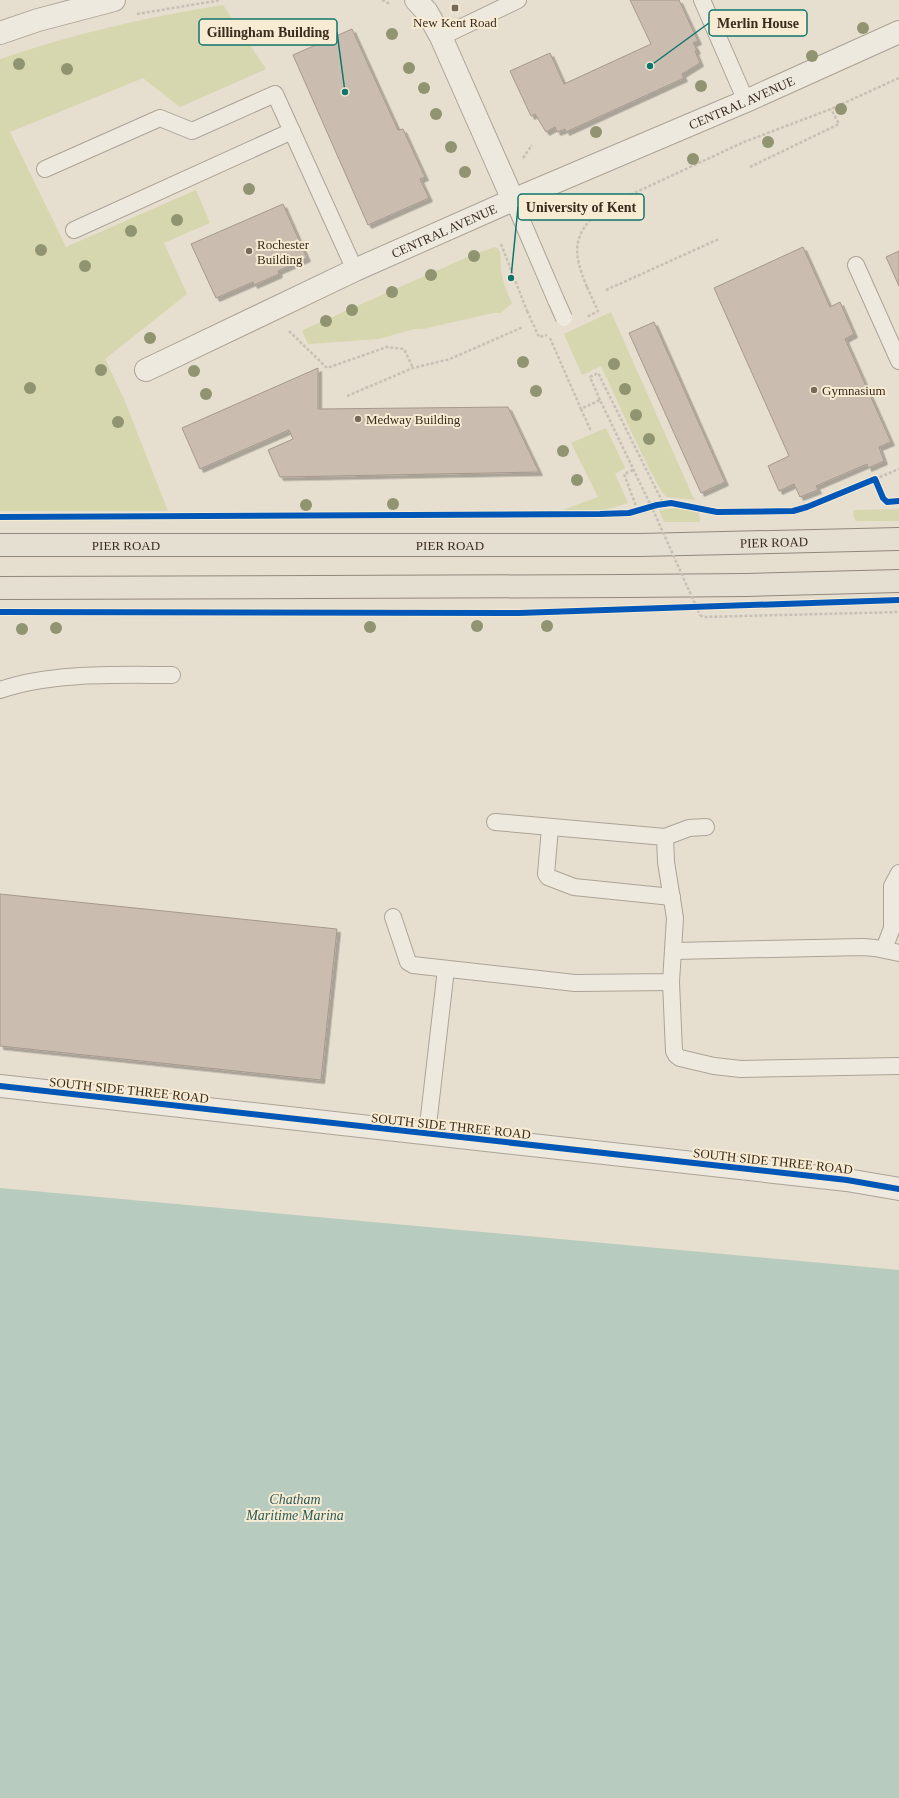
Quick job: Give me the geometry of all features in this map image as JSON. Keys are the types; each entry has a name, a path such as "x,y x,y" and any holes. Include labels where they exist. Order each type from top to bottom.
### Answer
{"main road":[{"name":"PIER ROAD","path":"0,545 640,545 899,539"},
{"path":"0,588 626,586 899,581"}],"street":[{"path":"0,33 38,20 114,0"},
{"path":"416,0 427,12 441,37 513,200"},
{"name":"CENTRAL AVENUE","path":"146,370 355,270 513,200 746,101 899,32"},
{"name":"SOUTH SIDE THREE ROAD","path":"0,1086 847,1180 899,1190"}],"lane":[{"path":"441,37 518,0"},
{"path":"702,0 746,101"},
{"path":"46,169 160,118 192,131 275,94 355,270"},
{"path":"74,230 292,132"},
{"path":"513,200 564,318"},
{"path":"856,265 899,361"},
{"path":"0,690 24,682 62,678 172,675"},
{"path":"495,822 665,837 689,828 706,827"},
{"path":"550,828 546,874 548,877 574,887 672,897"},
{"path":"665,837 666,862 675,918 671,982 674,1051 676,1055 680,1058 714,1066 741,1069 899,1066"},
{"path":"673,951 863,947 892,951 892,886 899,873"},
{"path":"393,917 408,962 413,965 575,983 671,982"},
{"path":"427,1134 446,969"}],"path":[{"path":"382,0 392,6"},
{"path":"587,287 577,260 577,253 582,231 590,219 602,208 744,142 831,108 899,78"},
{"path":"750,167 839,124 831,108"},
{"path":"518,162 526,155 532,145"},
{"path":"580,212 590,219"},
{"path":"606,290 719,239"},
{"path":"501,244 527,311 540,338 549,334 591,431"},
{"path":"269,312 327,368 389,347 404,349 413,368"},
{"path":"347,396 413,368 450,359 523,327"},
{"path":"663,503 598,373 590,377 653,510 700,615 703,617 899,612"},
{"path":"581,408 600,400"},
{"path":"868,482 899,469"},
{"path":"633,470 624,474 636,506"},
{"path":"875,479 877,486"},
{"path":"629,513 671,502"},
{"path":"689,608 705,607"}],"green space":[{"path":"223,5 266,69 180,107 143,78 10,132 66,247 196,190 210,223 164,243 187,294 105,359 124,399 168,511 0,511 0,59 110,27"},
{"path":"495,247 499,249 500,252 502,275 505,287 512,303 501,313 493,313 423,329 414,329 379,339 308,344 302,331 303,330 472,255"},
{"path":"611,312 693,497 696,500 667,497 662,491 644,458 601,366 582,375 564,334"},
{"path":"606,428 625,468 615,474 628,503 605,510 563,510 598,497 571,443"},
{"path":"680,508 699,513 700,522 664,522 659,510"},
{"path":"899,509 899,521 857,521 854,520 853,515 854,510"}],"water":[{"name":"Chatham Maritime Marina","path":"0,1188 899,1270 899,1798 0,1798"}],"building":[{"path":"630,0 679,0 698,41 693,43 697,50 695,51 700,63 682,74 684,78 566,132 565,129 557,132 555,127 546,132 535,114 531,116 510,71 550,53 564,84 651,44"},
{"path":"352,29 398,130 403,129 425,177 420,179 429,198 368,225 293,55"},
{"name":"Rochester Building","path":"283,204 307,258 278,271 279,274 254,285 253,282 216,298 191,244"},
{"name":"Gymnasium","path":"803,247 830,307 840,302 854,334 845,339 891,442 879,447 884,461 868,468 867,464 816,486 818,490 800,497 794,484 779,491 768,466 789,456 714,288"},
{"path":"899,251 899,286 886,257"},
{"path":"654,322 725,482 701,493 629,333"},
{"name":"Medway Building","path":"318,368 318,409 508,407 539,472 280,477 268,450 293,439 289,430 200,469 182,428"},
{"path":"0,894 337,929 321,1080 0,1046"}],"cycle path":[{"path":"0,517 600,514 629,513 657,505 671,503 717,512 793,511 807,507 875,479 883,498 887,502 899,501"},
{"path":"0,612 519,613 899,600"},
{"path":"0,1086 847,1180 899,1189"}],"place":[{"name":"New Kent Road","path":"455,8"},
{"name":"Merlin House","path":"650,66"},
{"name":"Gillingham Building","path":"345,92"},
{"name":"Rochester Building","path":"249,251"},
{"name":"University of Kent","path":"511,278"},
{"name":"Gymnasium","path":"814,390"},
{"name":"Medway Building","path":"358,419"}]}
